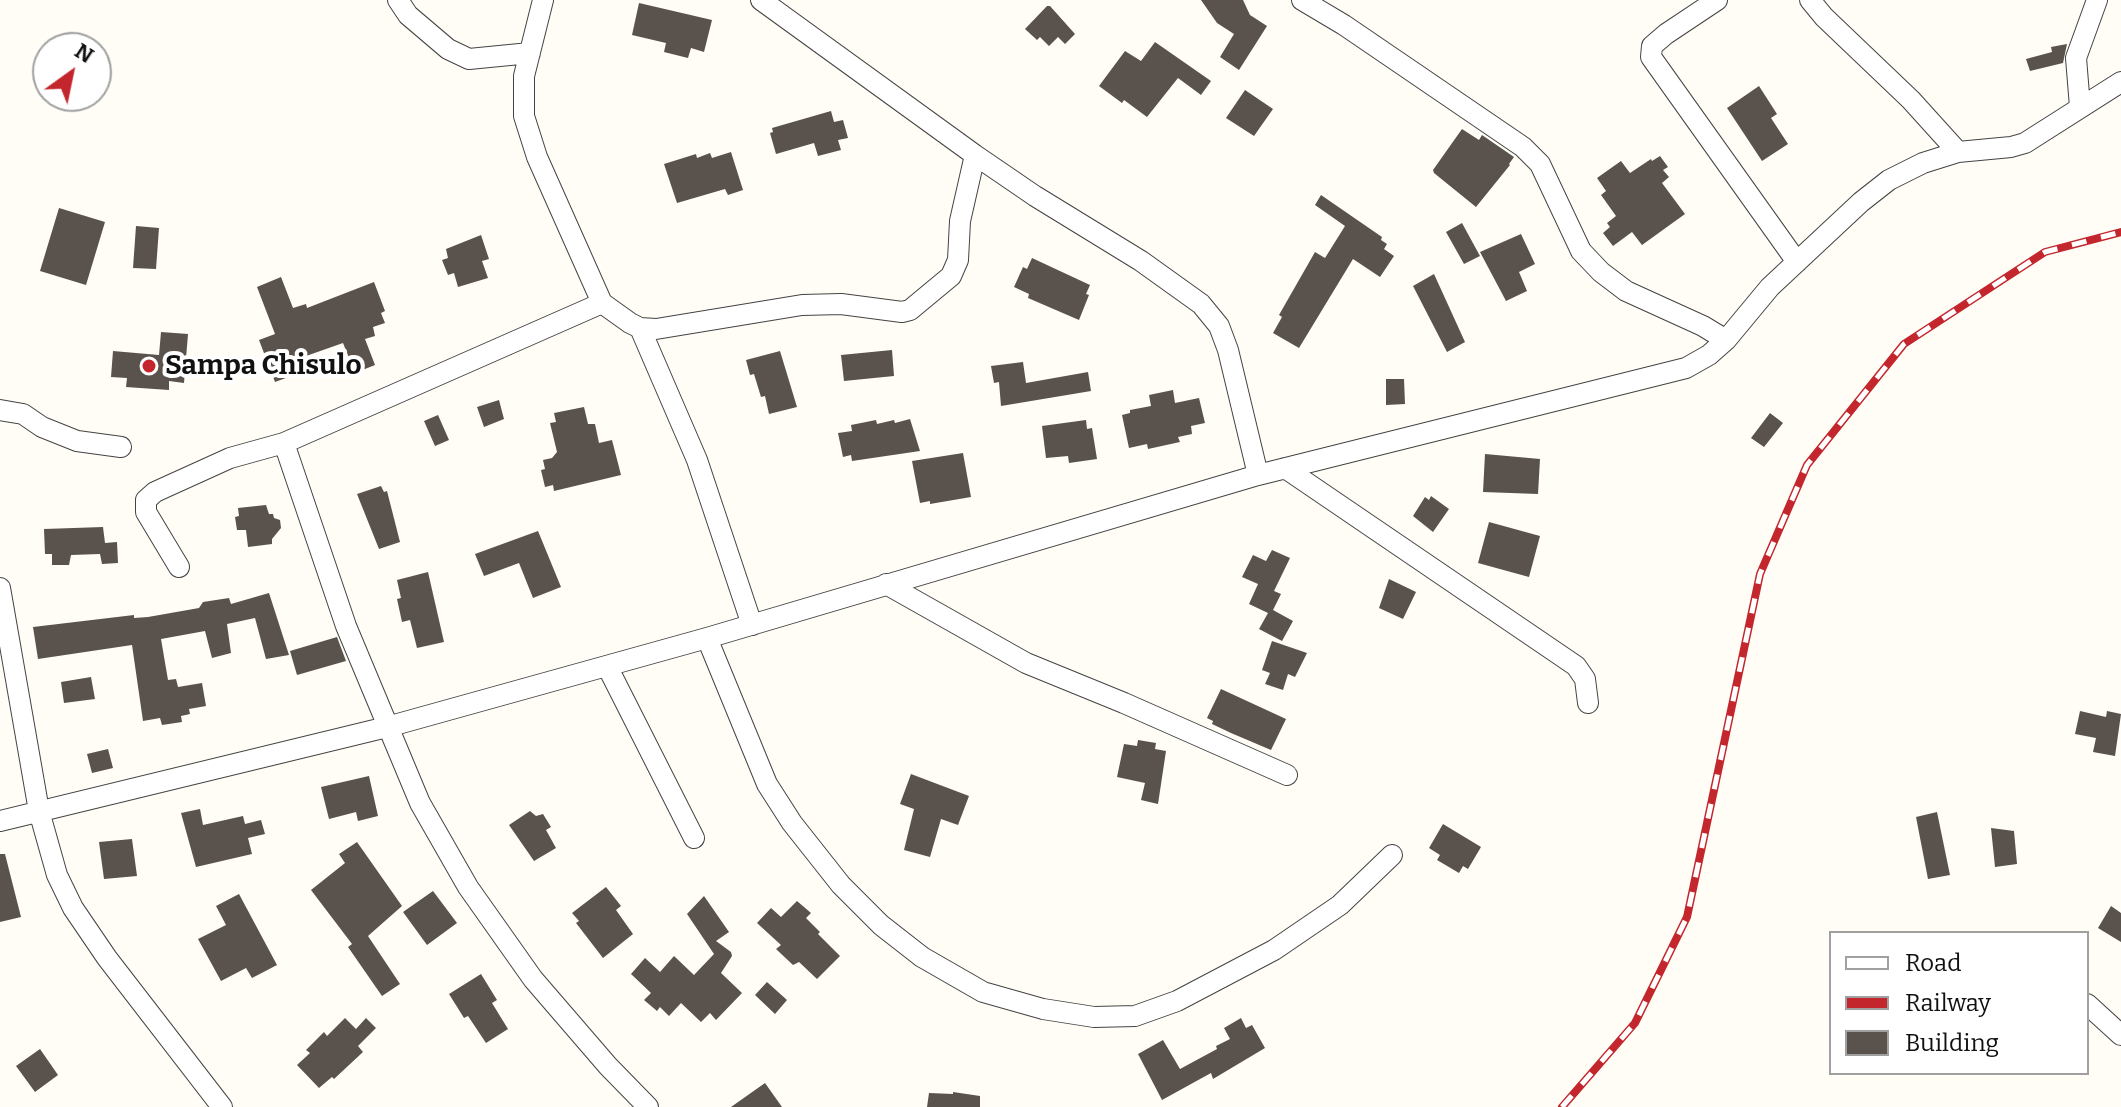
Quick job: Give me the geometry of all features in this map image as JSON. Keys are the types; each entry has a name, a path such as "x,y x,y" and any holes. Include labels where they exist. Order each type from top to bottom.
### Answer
{"street":[{"path":"398,0 408,15 448,49 469,59 530,53"},
{"path":"543,0 524,76 524,116 537,157 602,303 640,328 656,329 802,305 841,304 902,312 910,310 951,276 958,260 960,221 975,155"},
{"path":"761,0 975,155 1141,261 1201,304 1219,326 1228,350 1258,475"},
{"path":"1302,0 1344,25 1523,147 1540,164 1581,251 1601,272 1626,291 1703,326 1726,340"},
{"path":"1717,0 1652,46 1651,57 1797,262"},
{"path":"1810,0 1911,100 1958,152"},
{"path":"2080,107 2076,58 2097,0"},
{"path":"0,821 387,727 752,625 1258,475 1686,368 1709,355 1726,340 1770,287 1889,180 1923,163 1958,152 2025,143 2121,82"},
{"path":"179,567 146,512 146,500 155,492 230,458 284,443 602,303"},
{"path":"640,328 697,460 752,625"},
{"path":"0,410 23,414 59,435 97,445 121,447"},
{"path":"284,443 346,626 420,803 468,887 533,979 648,1107"},
{"path":"1285,468 1576,666 1585,679 1588,703"},
{"path":"886,584 1026,663 1287,775"},
{"path":"0,588 39,811 57,875 73,908 107,958 222,1107"},
{"path":"707,638 767,784 792,823 841,885 881,925 922,957 983,992 1043,1009 1094,1017 1135,1016 1177,1001 1274,950 1340,905 1392,855"},
{"path":"607,666 694,838"},
{"path":"2089,1006 2121,1035"}],"building":[{"path":"1201,0 1243,0 1250,15 1267,26 1239,70 1220,57 1234,34 1217,23"},
{"path":"639,3 712,20 704,52 691,48 688,58 664,52 666,43 632,35"},
{"path":"1047,6 1075,34 1065,44 1058,37 1049,46 1025,29"},
{"path":"1155,42 1211,81 1201,95 1178,78 1147,117 1099,86 1125,51 1141,61"},
{"path":"2067,44 2063,63 2030,71 2026,59 2052,52 2051,47"},
{"path":"1759,86 1777,114 1771,118 1788,144 1762,161 1727,108"},
{"path":"1245,90 1273,109 1254,136 1226,118"},
{"path":"831,111 834,122 843,120 848,138 838,140 841,150 818,156 814,143 776,154 770,133 773,132 772,128"},
{"path":"1462,129 1479,140 1482,135 1514,157 1476,207 1433,170"},
{"path":"731,152 743,190 728,195 725,189 677,203 664,164 696,154 697,158 710,153 712,158"},
{"path":"1660,156 1668,167 1663,170 1669,177 1662,183 1685,214 1642,245 1632,232 1613,246 1603,233 1610,227 1607,223 1616,216 1601,195 1606,191 1597,178 1621,161 1630,173"},
{"path":"1321,195 1382,237 1381,240 1387,244 1384,249 1394,256 1380,277 1353,259 1299,348 1273,333 1282,317 1279,315 1315,252 1325,258 1345,226 1315,205"},
{"path":"59,208 105,222 86,285 40,271"},
{"path":"1462,223 1480,256 1464,264 1446,232"},
{"path":"136,226 159,228 156,269 133,268"},
{"path":"1521,234 1535,264 1519,272 1527,291 1506,301 1480,252"},
{"path":"481,235 489,259 482,261 488,278 458,287 454,273 448,275 442,260 448,258 446,249"},
{"path":"1032,258 1090,285 1079,320 1028,298 1029,294 1014,287 1023,267 1027,269"},
{"path":"1434,274 1465,342 1447,352 1413,286"},
{"path":"281,277 293,308 306,304 307,308 374,282 385,311 381,313 385,323 373,327 375,336 365,339 375,365 355,373 343,343 289,362 294,375 275,382 259,340 275,334 257,287"},
{"name":"Sampa Chisulo","path":"161,332 188,334 184,383 169,381 169,390 126,387 127,378 111,377 113,351 159,355"},
{"path":"892,350 894,376 844,381 841,355"},
{"path":"780,351 797,407 769,414 765,396 761,397 746,360"},
{"path":"1023,362 1026,383 1088,372 1091,391 1001,406 999,382 994,383 991,366"},
{"path":"1386,379 1404,379 1405,404 1386,405"},
{"path":"1173,390 1175,403 1199,398 1205,423 1191,426 1192,434 1178,437 1180,442 1148,449 1147,444 1129,448 1122,415 1130,413 1130,410 1151,406 1149,395"},
{"path":"499,400 504,419 484,427 477,407"},
{"path":"584,407 588,424 595,424 599,443 612,440 621,475 554,491 553,485 545,487 541,470 545,469 543,460 552,458 557,452 550,423 556,422 554,413"},
{"path":"1770,413 1783,423 1764,447 1751,438"},
{"path":"438,415 449,440 435,446 424,421"},
{"path":"910,419 920,451 852,461 851,455 843,457 838,433 852,431 851,425 876,420 877,424 894,420 895,423"},
{"path":"1086,420 1087,429 1092,428 1097,459 1069,463 1068,456 1046,458 1042,426"},
{"path":"963,453 971,497 920,503 912,461"},
{"path":"1485,454 1540,459 1538,494 1483,492"},
{"path":"381,486 384,492 387,491 400,542 379,549 357,494"},
{"path":"1431,496 1449,509 1433,532 1413,516 1425,497 1429,500"},
{"path":"266,505 269,514 280,520 281,528 272,539 272,544 248,547 246,530 237,530 235,517 239,516 238,508"},
{"path":"1489,522 1540,536 1529,577 1478,563"},
{"path":"103,527 105,543 117,542 118,563 102,564 100,554 71,555 69,565 52,565 52,554 45,554 44,529"},
{"path":"538,531 561,587 533,598 519,563 484,576 475,554"},
{"path":"1272,550 1290,558 1274,591 1281,594 1273,610 1293,621 1282,641 1259,629 1268,613 1249,604 1258,584 1242,577 1253,555 1266,561"},
{"path":"428,572 444,642 417,648 410,620 402,622 397,580"},
{"path":"1389,579 1416,592 1403,619 1379,608"},
{"path":"269,593 289,655 266,659 255,618 227,624 231,653 212,658 205,631 161,639 168,680 176,679 178,687 202,683 206,706 189,709 190,714 181,716 182,722 162,725 160,718 143,721 132,645 38,659 33,627 134,615 134,618 148,617 199,608 203,602 229,598 231,604"},
{"path":"337,637 346,661 297,675 290,651"},
{"path":"1272,641 1307,653 1295,677 1288,674 1283,690 1265,684 1270,673 1262,670"},
{"path":"91,677 95,699 64,703 61,682"},
{"path":"1221,689 1286,719 1271,750 1212,724 1213,721 1207,718"},
{"path":"2080,711 2106,717 2107,711 2121,714 2115,756 2093,752 2096,738 2075,734"},
{"path":"1138,740 1156,743 1155,749 1166,751 1158,804 1141,800 1145,783 1117,777 1124,744 1137,746"},
{"path":"108,749 113,768 92,773 87,754"},
{"path":"911,774 969,796 958,825 941,819 930,857 904,850 914,809 900,804"},
{"path":"369,776 378,816 358,821 356,812 329,819 321,787"},
{"path":"200,809 203,825 243,816 245,824 261,820 265,834 248,838 252,854 196,867 181,813"},
{"path":"530,811 536,816 543,814 551,827 546,830 556,848 534,861 509,825"},
{"path":"1937,812 1950,875 1928,879 1916,817"},
{"path":"1443,824 1481,847 1468,869 1463,866 1459,873 1437,860 1440,855 1429,848"},
{"path":"1991,828 2014,831 2017,864 1995,867"},
{"path":"132,839 137,876 104,879 99,842"},
{"path":"357,842 402,906 368,936 400,984 382,996 348,947 352,944 311,890 345,863 339,854"},
{"path":"0,854 5,854 21,917 0,922"},
{"path":"606,887 621,906 616,910 633,934 603,958 572,913"},
{"path":"433,891 457,923 427,945 403,912"},
{"path":"239,894 277,965 252,978 246,968 221,981 198,939 226,925 216,906"},
{"path":"704,896 729,932 716,941 732,956 721,973 742,993 716,1020 710,1013 701,1022 681,1003 669,1016 660,1007 657,1011 644,1000 651,993 631,974 645,958 660,972 674,956 694,975 714,954 687,914"},
{"path":"797,901 811,913 806,918 820,932 818,934 840,956 817,979 799,962 793,965 776,949 781,945 757,923 771,908 781,917"},
{"path":"2111,906 2121,913 2121,942 2098,928"},
{"path":"481,974 497,1000 492,1003 508,1029 486,1043 468,1016 464,1018 449,994"},
{"path":"767,982 787,1000 775,1014 755,995"},
{"path":"345,1018 356,1029 366,1018 376,1028 358,1046 363,1052 334,1079 332,1077 319,1088 297,1065 310,1053 306,1050 324,1032 327,1036"},
{"path":"1241,1018 1246,1028 1252,1025 1265,1048 1213,1079 1211,1073 1162,1100 1138,1054 1163,1040 1180,1069 1230,1039 1224,1028"},
{"path":"40,1049 58,1075 35,1092 16,1066"},
{"path":"765,1083 782,1107 731,1107"},
{"path":"953,1092 980,1096 980,1107 927,1107 929,1093"}],"railway":[{"path":"1562,1107 1635,1023 1687,917 1760,574 1807,465 1904,344 2045,252 2121,232"}],"place":[{"name":"Sampa Chisulo","path":"149,366"}]}
